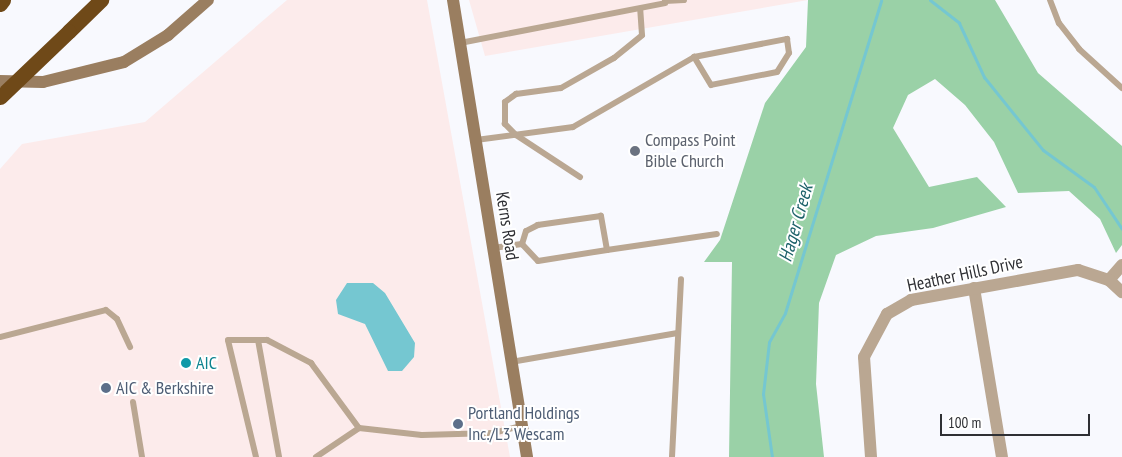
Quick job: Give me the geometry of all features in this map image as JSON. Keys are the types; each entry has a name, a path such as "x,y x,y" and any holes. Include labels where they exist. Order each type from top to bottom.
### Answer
{"highway":[{"path":"0,4 3,0"},
{"path":"0,97 101,0"}],"street":[{"path":"0,81 43,82 124,62 168,35 208,0"},
{"name":"Kerns Road","path":"453,0 527,457"},
{"path":"1122,265 1109,280 1122,292"},
{"name":"Heather Hills Drive","path":"871,457 864,357 874,333 887,314 911,300 1078,270 1109,280"},
{"path":"974,288 1002,457"}],"lane":[{"path":"460,43 640,9 665,1 684,0"},
{"path":"1050,0 1059,23 1079,49 1122,88"},
{"path":"580,177 516,135 505,124 504,102 509,96 561,88 614,58 642,35 640,9"},
{"path":"476,140 573,127 694,56 787,39 789,53 777,72 711,85 694,56"},
{"path":"522,244 526,232 538,225 601,216 607,250"},
{"path":"522,244 538,261 717,234"},
{"path":"493,248 522,244"},
{"path":"672,457 681,279"},
{"path":"0,337 106,310 117,319 130,347"},
{"path":"511,362 678,333"},
{"path":"256,457 228,340 258,340 312,363 359,428"},
{"path":"258,340 278,457"},
{"path":"133,402 142,457"},
{"path":"316,457 359,428 422,435 493,433 522,426"}],"shaded area":[{"path":"287,0 427,0 510,457 0,457 0,169 22,144 145,122"},
{"path":"469,0 808,0 485,56"}],"green space":[{"path":"808,0 995,0 1038,73 1122,146 1122,245 1116,253 1100,219 1069,191 1018,193 994,142 965,105 935,79 908,95 893,128 929,187 977,177 1006,207 933,228 876,236 836,255 819,303 816,384 824,457 729,457 732,262 704,262 720,240 765,103 806,47"}],"water":[{"path":"347,283 373,283 385,293 415,343 414,357 402,371 388,371 365,324 338,314 336,300"}],"waterway":[{"name":"Hager Creek","path":"772,457 763,394 769,342 785,313 881,0"},
{"path":"930,0 959,23 984,77 1043,150 1094,187 1122,229"}],"place":[{"name":"Compass Point Bible Church","path":"635,151"},
{"name":"AIC","path":"186,363"},
{"name":"AIC & Berkshire","path":"106,388"},
{"name":"Portland Holdings Inc./L3 Wescam","path":"458,424"}]}
